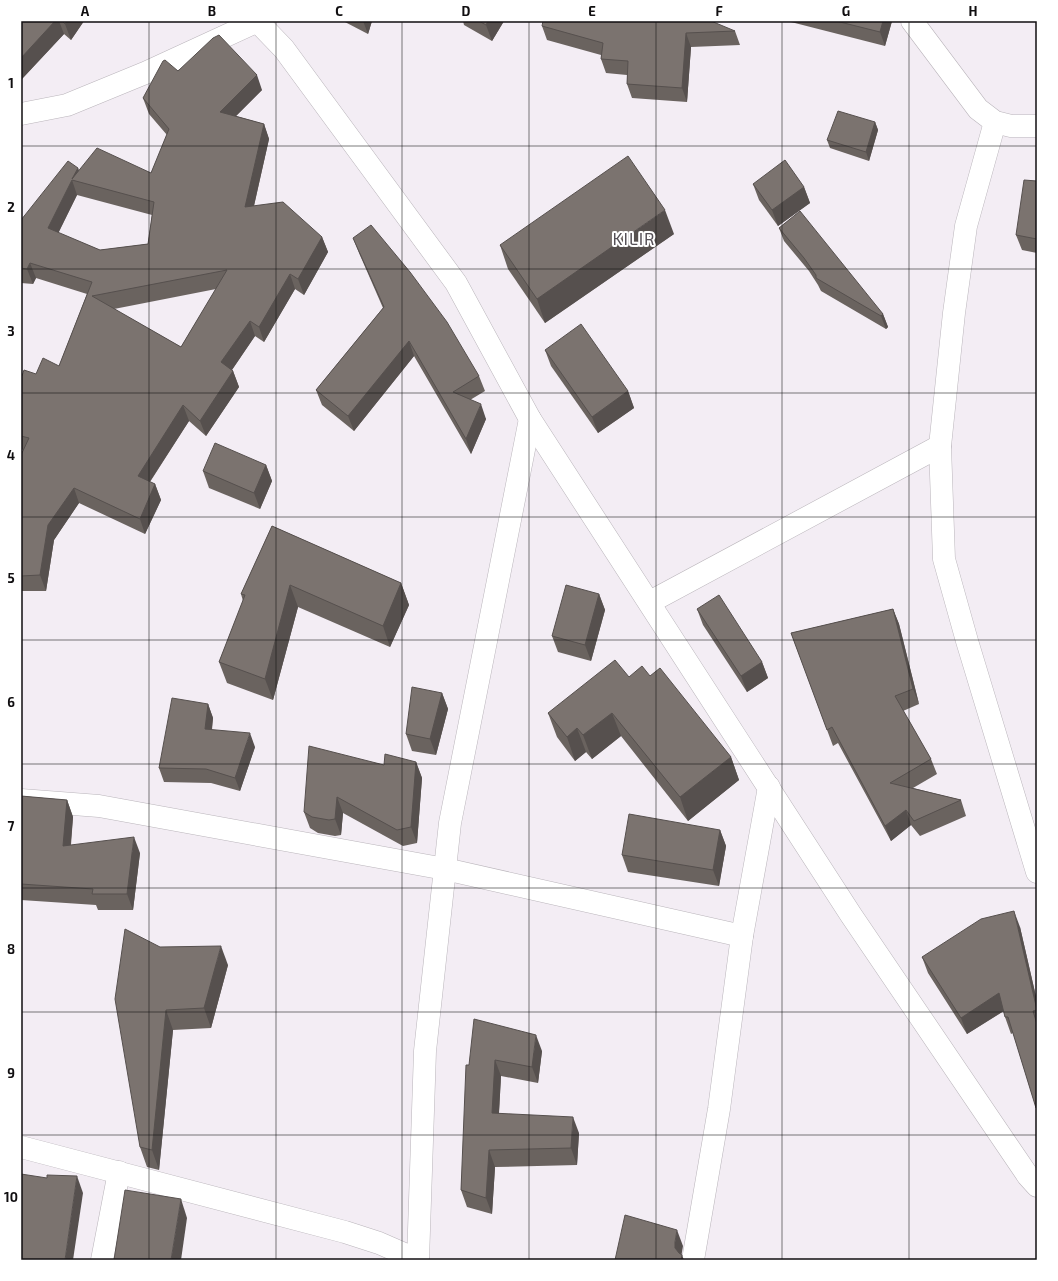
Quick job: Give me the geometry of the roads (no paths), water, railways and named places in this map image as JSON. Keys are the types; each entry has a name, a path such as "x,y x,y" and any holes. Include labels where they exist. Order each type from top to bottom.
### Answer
{"street":[{"path":"21,114 67,105 145,73 258,21 284,49 456,283 530,419 769,786 855,922 1024,1170 1037,1186"},
{"path":"912,21 978,109 995,122 1011,126 1037,126"},
{"path":"995,122 966,226 954,313 940,446 944,559 969,648 1037,872"},
{"path":"21,1147 345,1232 379,1242 418,1260 426,1050 450,823 530,419"},
{"path":"650,602 940,446"},
{"path":"693,1260 719,1109 742,936 769,786"},
{"path":"21,800 99,806 446,869 742,936"},
{"path":"102,1260 119,1172"}],"district":[{"name":"KILIR","path":"634,238"}]}
